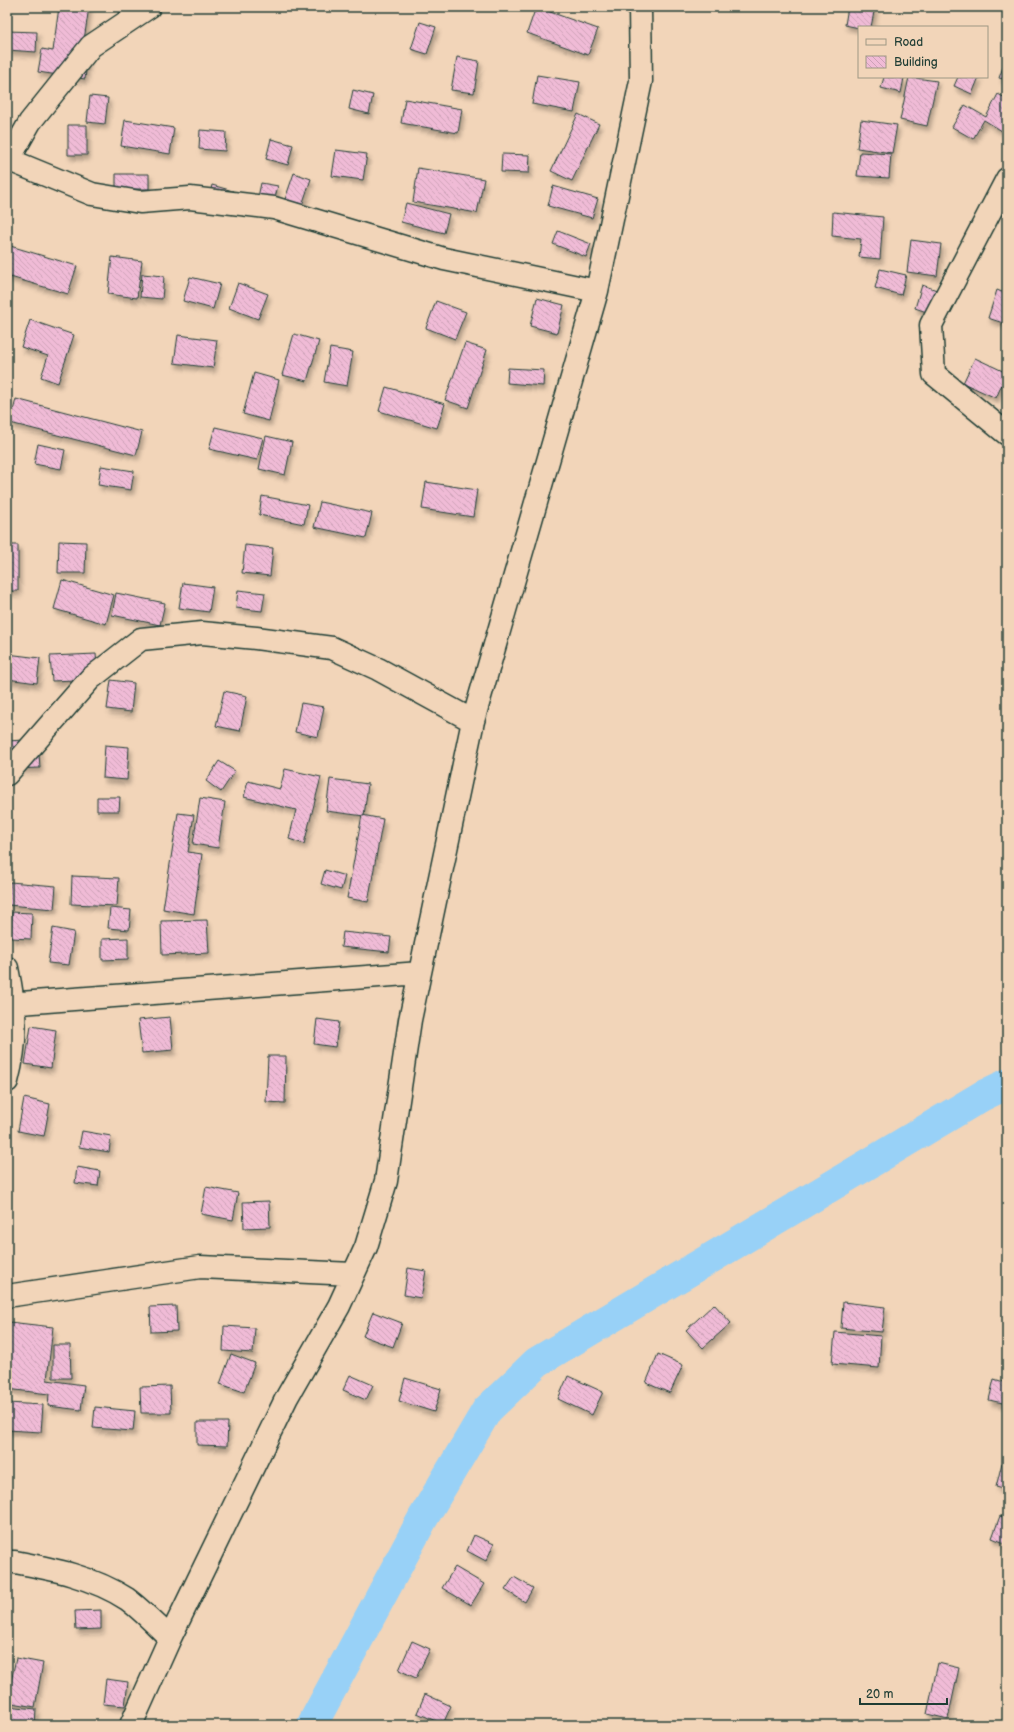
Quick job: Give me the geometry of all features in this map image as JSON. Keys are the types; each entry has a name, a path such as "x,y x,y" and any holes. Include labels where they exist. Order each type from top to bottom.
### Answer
{"street":[{"path":"149,7 90,46 30,122 8,159 92,194 140,202 190,198 274,208 444,259 597,291"},
{"path":"131,1725 170,1638 287,1397 339,1306 354,1274 366,1247 386,1181 410,1020 473,721 597,291 641,81 640,7"},
{"path":"1007,179 931,325 934,374 1007,434"},
{"path":"7,774 90,679 141,639 202,633 256,638 332,648 378,669 473,721"},
{"path":"7,968 14,1053 7,1081"},
{"path":"11,1004 420,973"},
{"path":"7,1296 200,1267 354,1274"},
{"path":"7,1562 15,1562 62,1571 102,1585 128,1600 170,1638"}],"building":[{"path":"59,7 89,7 84,40 90,41 85,79 38,72 42,49 53,51"},
{"path":"536,7 598,29 588,55 527,33"},
{"path":"848,7 875,7 871,26 858,26 858,28 845,25"},
{"path":"420,22 436,27 427,54 411,49"},
{"path":"7,31 37,32 36,52 7,50"},
{"path":"457,57 479,61 474,93 451,90"},
{"path":"1007,59 1007,80 999,78"},
{"path":"537,75 580,82 574,112 532,104"},
{"path":"884,78 904,78 901,93 881,88"},
{"path":"909,78 937,81 927,126 900,120"},
{"path":"958,78 979,78 972,94 954,86"},
{"path":"353,90 373,95 369,114 349,109"},
{"path":"998,94 1007,99 1007,123 1002,131 984,120 973,139 952,127 965,105 986,117"},
{"path":"90,96 108,98 105,124 87,122"},
{"path":"405,99 462,109 458,133 401,123"},
{"path":"578,114 599,124 572,181 551,171"},
{"path":"125,120 174,128 170,154 121,146"},
{"path":"861,120 897,125 892,153 857,148"},
{"path":"68,125 87,125 87,155 68,155"},
{"path":"200,130 226,132 225,151 199,149"},
{"path":"271,139 293,145 288,165 266,159"},
{"path":"336,150 367,154 363,180 332,176"},
{"path":"860,152 891,154 889,178 857,176"},
{"path":"502,154 530,155 529,173 501,172"},
{"path":"418,168 484,179 477,213 413,202"},
{"path":"294,173 311,179 299,214 282,208"},
{"path":"116,174 149,174 149,189 116,189"},
{"path":"261,183 278,186 273,205 257,202"},
{"path":"212,185 233,191 228,206 208,201"},
{"path":"553,186 598,199 592,218 548,206"},
{"path":"406,203 449,214 444,233 401,222"},
{"path":"833,212 883,217 880,259 859,257 861,239 832,236"},
{"path":"558,231 591,244 586,257 553,244"},
{"path":"911,240 941,244 937,276 907,272"},
{"path":"7,245 77,266 68,294 7,276"},
{"path":"112,257 142,261 137,298 108,294"},
{"path":"880,269 906,275 901,295 875,288"},
{"path":"142,274 164,276 162,299 140,297"},
{"path":"190,277 220,284 213,309 183,301"},
{"path":"238,283 268,294 258,319 229,308"},
{"path":"922,285 943,292 935,315 915,308"},
{"path":"997,290 1007,294 1006,324 988,318"},
{"path":"537,298 564,305 557,333 530,326"},
{"path":"436,301 466,312 455,339 426,328"},
{"path":"30,320 74,335 58,383 41,377 48,356 21,347"},
{"path":"294,334 319,341 307,381 282,375"},
{"path":"178,335 217,340 213,368 174,363"},
{"path":"465,343 487,350 468,408 445,400"},
{"path":"330,348 353,352 347,386 324,382"},
{"path":"975,358 1007,373 996,398 963,383"},
{"path":"508,368 544,370 543,386 507,383"},
{"path":"254,373 279,380 269,421 243,414"},
{"path":"386,387 445,404 437,428 379,411"},
{"path":"16,399 142,432 136,455 10,423"},
{"path":"215,427 263,438 257,460 209,449"},
{"path":"266,436 292,442 285,475 259,469"},
{"path":"38,444 65,450 61,469 34,464"},
{"path":"101,466 134,471 131,490 98,485"},
{"path":"426,482 477,490 473,517 422,509"},
{"path":"262,496 308,505 304,524 259,515"},
{"path":"320,502 372,513 366,538 314,527"},
{"path":"59,541 86,542 85,573 58,573"},
{"path":"7,545 18,545 18,591 7,591"},
{"path":"245,545 273,548 270,576 242,573"},
{"path":"62,580 114,595 106,624 54,609"},
{"path":"183,583 213,587 209,612 179,608"},
{"path":"238,590 265,593 262,611 236,608"},
{"path":"116,593 165,603 160,625 112,615"},
{"path":"7,654 40,658 37,683 7,679"},
{"path":"96,654 98,679 52,681 50,656"},
{"path":"111,680 134,683 131,712 107,709"},
{"path":"224,691 247,696 240,731 216,726"},
{"path":"301,703 324,707 318,737 295,732"},
{"path":"38,739 40,768 10,769 8,741"},
{"path":"105,745 129,747 127,780 103,778"},
{"path":"219,761 235,771 221,792 206,781"},
{"path":"285,769 321,777 304,844 289,839 296,810 244,797 248,781 280,789"},
{"path":"330,779 368,784 364,816 326,811"},
{"path":"97,797 120,797 119,811 97,811"},
{"path":"200,798 225,802 218,848 193,844"},
{"path":"178,813 194,815 188,852 202,854 194,914 163,909"},
{"path":"362,815 383,819 368,902 347,898"},
{"path":"325,870 345,876 341,890 321,884"},
{"path":"72,876 119,878 117,906 71,904"},
{"path":"10,882 56,886 54,909 8,905"},
{"path":"110,908 131,910 129,930 108,928"},
{"path":"12,912 32,913 31,939 11,938"},
{"path":"207,920 209,953 162,955 161,921"},
{"path":"53,928 74,932 69,965 48,963"},
{"path":"343,932 391,937 389,952 341,947"},
{"path":"128,938 128,959 102,960 102,939"},
{"path":"170,1017 173,1050 142,1053 138,1020"},
{"path":"317,1019 339,1022 335,1047 314,1044"},
{"path":"31,1026 56,1030 51,1068 25,1064"},
{"path":"268,1056 286,1056 285,1103 266,1102"},
{"path":"24,1098 50,1104 44,1136 18,1131"},
{"path":"82,1131 111,1136 109,1152 79,1147"},
{"path":"77,1167 100,1171 98,1186 75,1183"},
{"path":"206,1187 238,1193 233,1220 201,1214"},
{"path":"269,1201 270,1227 244,1228 243,1202"},
{"path":"408,1268 426,1271 421,1298 404,1295"},
{"path":"843,1302 885,1307 882,1332 841,1328"},
{"path":"714,1304 731,1323 703,1348 686,1330"},
{"path":"176,1306 177,1331 151,1332 150,1307"},
{"path":"373,1312 402,1323 393,1347 363,1336"},
{"path":"9,1322 53,1327 47,1380 84,1385 81,1410 48,1406 49,1394 7,1389 7,1339"},
{"path":"224,1326 255,1328 253,1353 223,1351"},
{"path":"835,1332 881,1336 879,1368 832,1364"},
{"path":"53,1345 70,1345 71,1378 53,1378"},
{"path":"231,1354 255,1363 244,1392 220,1384"},
{"path":"658,1354 683,1365 670,1393 646,1383"},
{"path":"350,1375 373,1385 366,1400 343,1390"},
{"path":"568,1376 603,1392 592,1415 558,1399"},
{"path":"405,1378 441,1389 434,1412 399,1401"},
{"path":"994,1379 1007,1383 1007,1404 989,1400"},
{"path":"170,1386 171,1413 141,1413 140,1387"},
{"path":"7,1403 43,1405 41,1432 7,1430"},
{"path":"95,1407 135,1411 133,1431 93,1428"},
{"path":"197,1422 228,1422 227,1446 197,1445"},
{"path":"1002,1463 1007,1464 1007,1490 996,1487"},
{"path":"1000,1516 1007,1518 1007,1544 992,1538"},
{"path":"474,1535 494,1544 486,1561 467,1551"},
{"path":"455,1567 484,1584 471,1605 442,1588"},
{"path":"514,1577 533,1588 525,1602 505,1590"},
{"path":"101,1610 101,1629 76,1630 75,1611"},
{"path":"412,1641 430,1649 416,1678 399,1670"},
{"path":"16,1658 43,1663 35,1707 7,1702"},
{"path":"938,1663 959,1668 948,1719 927,1714"},
{"path":"106,1679 128,1682 125,1706 103,1704"},
{"path":"425,1694 451,1706 443,1724 417,1713"},
{"path":"7,1706 36,1709 35,1725 7,1725"}],"waterway":[{"path":"312,1725 423,1518 487,1410 537,1362 982,1096 1007,1084"}]}
